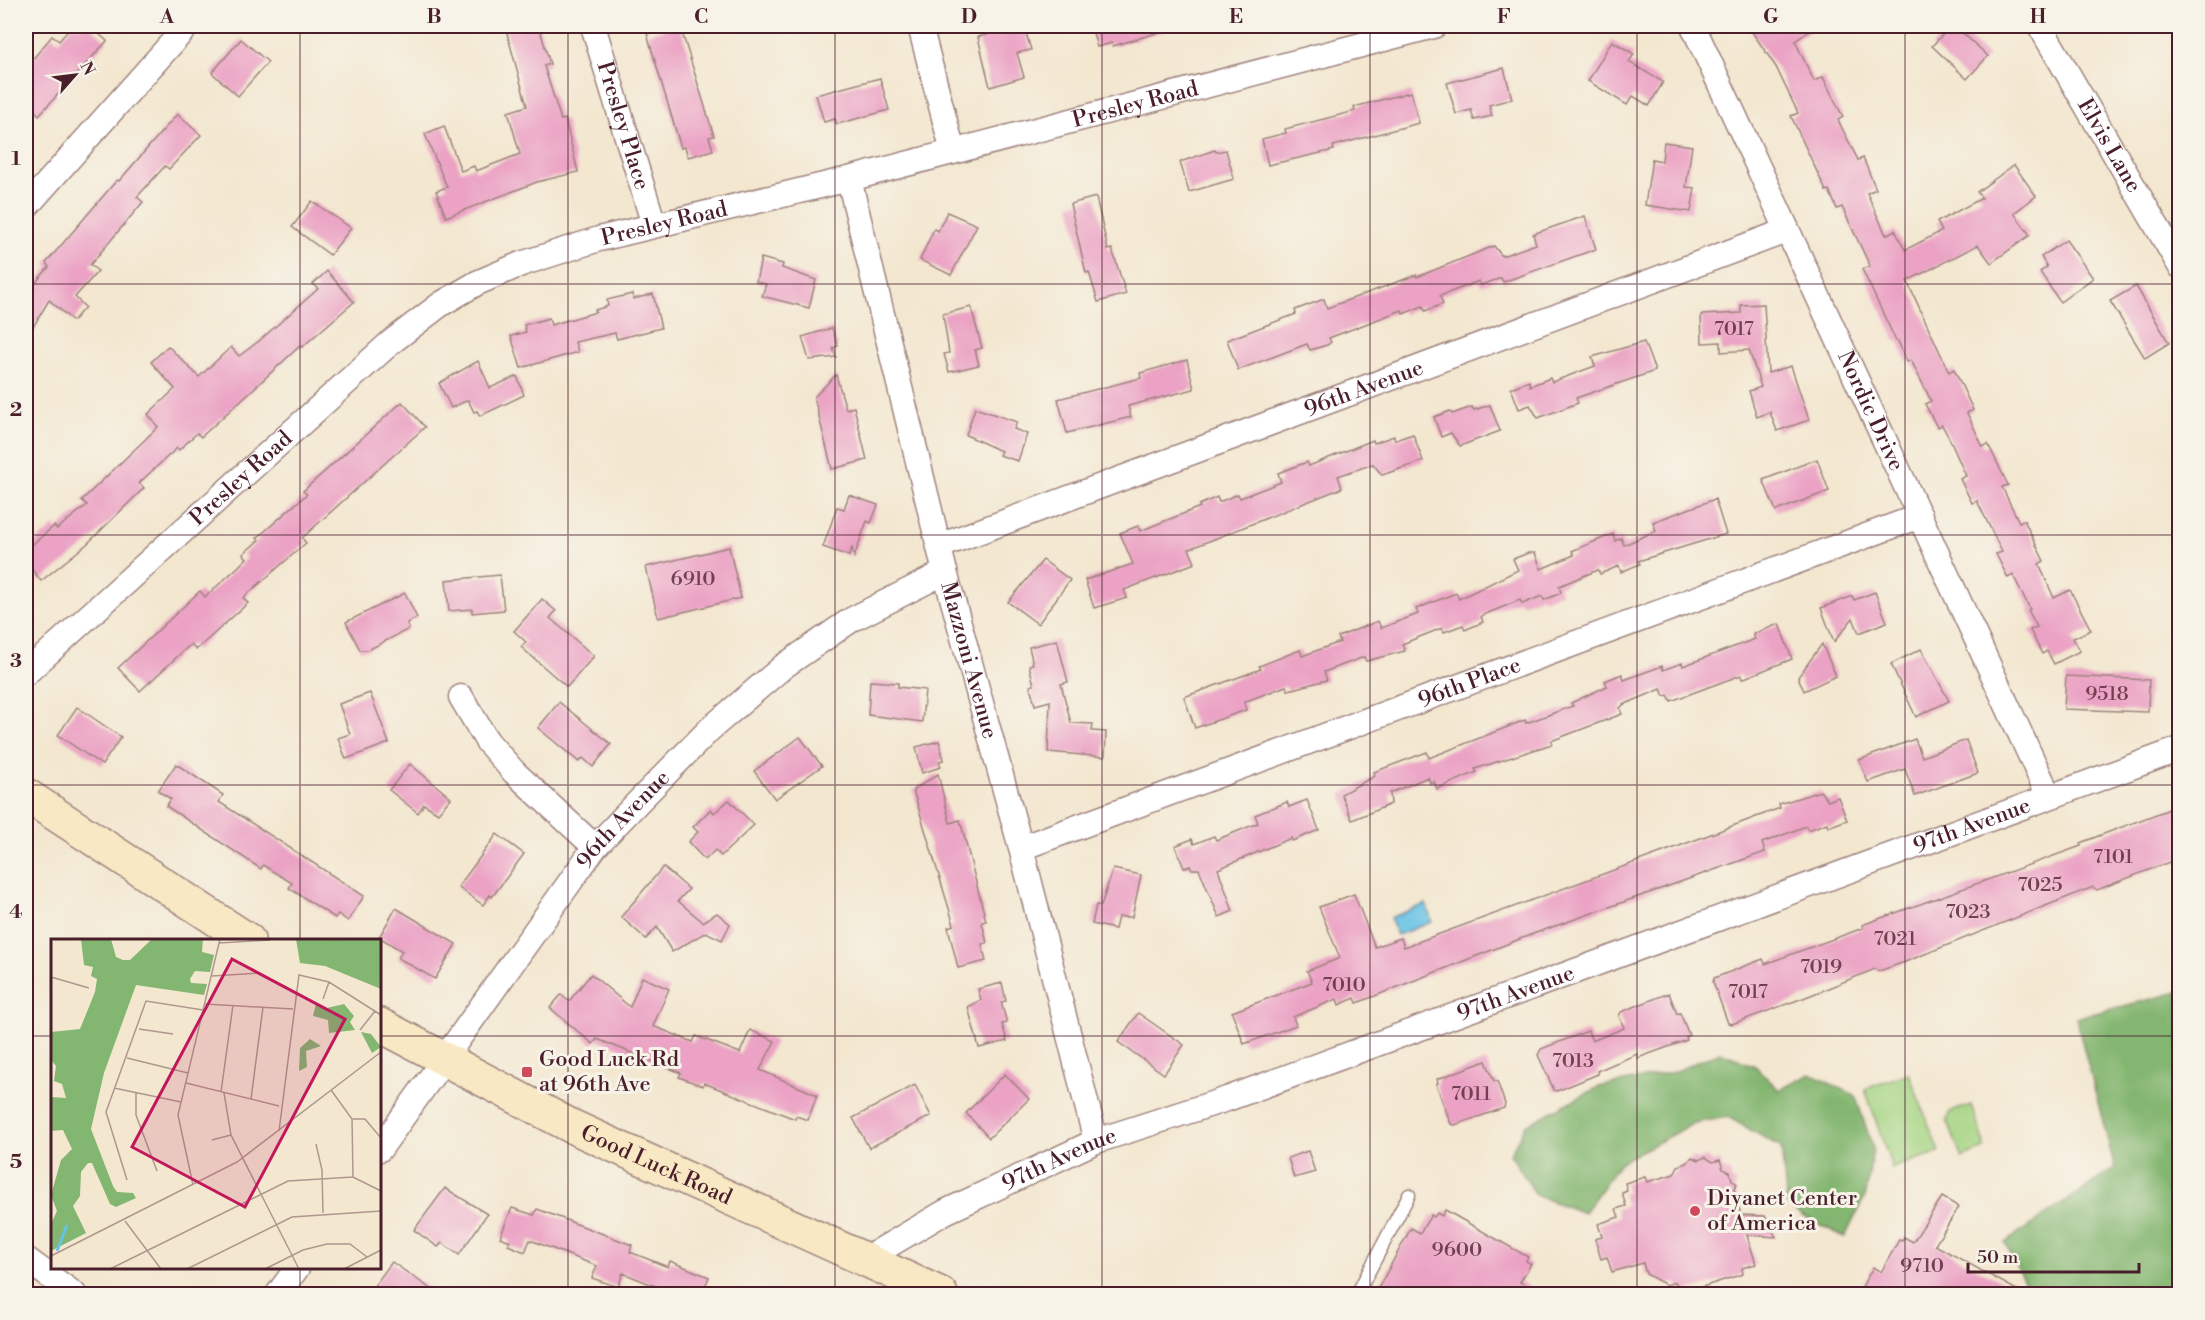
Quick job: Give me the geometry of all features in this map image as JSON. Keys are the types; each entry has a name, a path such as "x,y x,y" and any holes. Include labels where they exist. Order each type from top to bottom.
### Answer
{"main road":[{"path":"26,795 246,939"},
{"name":"Good Luck Road","path":"381,1026 442,1060 571,1126 941,1294"}],"street":[{"path":"26,207 187,26"},
{"name":"Presley Place","path":"593,26 654,225"},
{"path":"920,26 953,152"},
{"name":"Presley Road","path":"26,673 355,373 441,304 477,283 521,264 654,225 849,179 1434,26"},
{"name":"Nordic Drive","path":"1693,26 2049,796"},
{"name":"Elvis Lane","path":"2040,26 2180,266"},
{"name":"Mazzoni Avenue","path":"849,179 945,572 1096,1141"},
{"name":"96th Avenue","path":"940,546 1786,231"},
{"name":"96th Place","path":"1020,848 1920,516"},
{"name":"96th Avenue","path":"381,1148 595,847 710,729 784,666 851,620 945,572"},
{"path":"461,697 487,741 514,772 595,847"},
{"name":"97th Avenue","path":"864,1260 945,1212 1096,1141 1238,1095 2180,749"},
{"path":"26,1259 74,1294"},
{"path":"278,1294 296,1269"}],"lane":[{"path":"1357,1294 1409,1195"}],"green space":[{"path":"2179,992 2179,1294 2030,1294 2005,1243 2115,1168 2076,1018"},
{"path":"1720,1052 1755,1066 1779,1090 1810,1074 1855,1095 1873,1148 1866,1194 1845,1237 1804,1217 1787,1204 1781,1147 1728,1117 1694,1123 1620,1162 1584,1213 1537,1196 1510,1154 1526,1125 1599,1087 1674,1072"},
{"path":"1909,1073 1939,1152 1892,1168 1865,1089"},
{"path":"1971,1105 1985,1144 1984,1149 1962,1158 1947,1120 1950,1112"}],"water":[{"path":"1426,904 1432,922 1397,935 1390,918"}],"building":[{"path":"72,26 90,26 107,41 39,115 26,102 26,67 52,36 59,41"},
{"path":"505,26 539,26 550,64 544,66 561,120 565,119 578,172 537,182 446,217 436,191 447,187 425,134 444,126 461,171 474,166 476,171 520,154 508,112 527,106"},
{"path":"680,26 714,136 709,137 713,150 688,157 685,147 681,148 647,34"},
{"path":"1024,26 1031,50 1017,53 1024,77 990,87 978,37"},
{"path":"1091,26 1167,26 1167,30 1113,46 1112,43 1097,47"},
{"path":"1748,26 1817,26 1795,41 1814,81 1823,77 1843,117 1838,120 1858,160 1863,158 1876,189 1867,193 1886,235 1895,230 1905,250 1942,231 1937,222 1982,198 1977,192 2014,165 2036,196 2014,213 2030,235 1991,263 1978,245 1907,281 1949,372 1954,369 1973,410 1967,413 1983,447 1988,444 2008,485 2002,487 2019,522 2024,520 2044,561 2039,564 2054,598 2070,590 2091,630 2073,638 2080,651 2054,664 2047,651 2042,654 2030,630 2037,627 2028,610 2030,609 2013,575 2008,578 1996,554 2002,552 1977,501 1972,503 1960,479 1966,476 1949,438 1942,425 1937,427 1925,404 1931,401 1911,360 1907,362 1896,341 1862,269 1870,266 1842,207 1837,209 1829,190 1826,191 1791,116 1798,113 1776,67"},
{"path":"1951,26 1955,26 1988,56 1967,79 1932,46"},
{"path":"241,39 268,62 238,96 212,73"},
{"path":"1612,41 1634,54 1629,62 1663,82 1649,106 1633,96 1627,105 1588,81"},
{"path":"1504,68 1512,99 1489,105 1492,116 1474,120 1471,110 1456,114 1447,83"},
{"path":"880,78 889,110 837,124 835,119 824,122 816,95"},
{"path":"1411,92 1419,123 1333,146 1334,150 1268,165 1262,139 1286,133 1285,129 1355,111 1354,107"},
{"path":"177,114 201,135 169,169 165,166 137,197 143,202 90,265 98,271 75,297 85,307 73,321 49,300 26,339 26,294 49,267 46,263"},
{"path":"1664,142 1692,146 1686,187 1695,188 1691,212 1645,205 1652,159 1662,161"},
{"path":"1215,150 1216,152 1226,150 1234,179 1189,192 1180,162"},
{"path":"1096,197 1108,250 1112,249 1126,294 1098,302 1089,272 1086,273 1070,204"},
{"path":"312,201 351,228 330,255 292,227"},
{"path":"947,212 977,225 951,275 920,260 934,229 938,231"},
{"path":"1585,216 1596,249 1503,282 1501,278 1481,285 1479,281 1440,296 1443,304 1425,311 1423,306 1403,314 1402,310 1329,338 1331,342 1327,345 1310,350 1307,344 1238,370 1227,340 1296,314 1295,310 1324,299 1327,308 1416,275 1417,277 1494,246 1502,256 1536,244 1533,234"},
{"path":"2066,240 2093,278 2060,302 2040,272 2047,267 2041,257"},
{"path":"761,258 783,264 782,268 816,280 809,308 762,296 766,284 756,282"},
{"path":"327,271 354,302 302,347 300,346 201,437 197,433 179,450 177,448 139,483 144,488 87,544 41,581 26,562 26,550 54,526 57,529 87,505 82,500 158,427 148,414 175,389 151,362 168,346 199,377 231,347 239,356 259,341 318,289 313,284"},
{"path":"2136,286 2169,343 2145,358 2110,301"},
{"path":"632,294 633,299 653,294 661,328 617,339 615,333 575,342 578,352 521,368 511,336 526,332 524,325 549,318 551,325 596,312 595,310 608,306 607,300"},
{"path":"1764,304 1768,373 1791,366 1809,420 1777,431 1770,412 1757,417 1749,391 1761,387 1749,350 1721,352 1721,342 1702,343 1701,315 1741,313 1741,305"},
{"path":"971,307 982,348 975,350 979,365 949,372 944,354 949,353 943,314"},
{"path":"832,328 838,346 833,348 836,357 809,360 802,337"},
{"path":"1644,342 1655,371 1576,398 1578,403 1538,418 1530,405 1519,409 1511,388 1529,381 1530,386 1550,378 1552,382 1595,366 1592,357"},
{"path":"1187,360 1194,389 1128,406 1131,417 1067,433 1058,399 1141,378 1140,373"},
{"path":"478,361 490,388 517,376 524,395 480,416 477,411 474,412 468,400 451,408 439,383"},
{"path":"836,375 846,409 854,407 867,460 832,469 814,397"},
{"path":"402,402 425,427 302,538 306,543 243,598 248,603 196,650 191,644 140,691 118,668 200,591 205,597 238,567 247,558 243,554 259,540 257,538 307,494 303,491"},
{"path":"1490,405 1500,431 1460,446 1451,433 1441,437 1434,417 1450,411 1452,414 1472,407 1474,410"},
{"path":"975,408 1017,422 1014,429 1027,434 1018,461 999,455 1001,451 966,435"},
{"path":"1413,434 1423,461 1382,475 1373,464 1338,476 1342,488 1189,549 1195,563 1124,590 1127,598 1094,608 1085,580 1133,564 1120,533 1138,526 1140,531 1200,507 1199,505 1217,497 1219,502 1238,494 1240,498 1281,482 1278,473 1307,462 1309,466 1373,440 1374,443 1394,436 1395,440"},
{"path":"1817,459 1829,491 1776,511 1763,480"},
{"path":"849,495 878,505 871,523 867,521 854,557 852,548 849,556 823,547 837,507 844,509"},
{"path":"1715,499 1726,534 1638,561 1640,564 1621,572 1619,566 1600,574 1598,570 1559,586 1561,593 1544,600 1542,596 1522,604 1520,600 1481,616 1483,622 1465,630 1463,625 1444,632 1442,628 1402,644 1405,651 1366,661 1364,657 1324,672 1327,680 1288,690 1286,686 1244,702 1246,710 1195,728 1184,697 1261,669 1259,666 1300,650 1302,656 1340,642 1338,637 1378,621 1381,628 1418,614 1416,609 1456,593 1459,599 1518,570 1513,559 1528,553 1535,553 1541,569 1574,555 1572,551 1613,534 1615,541 1621,538 1624,545 1656,531 1653,522"},
{"path":"729,547 741,598 658,618 646,567"},
{"path":"1043,560 1070,580 1038,624 1008,602"},
{"path":"500,575 504,610 472,613 472,609 449,611 446,580"},
{"path":"1875,592 1887,622 1859,633 1853,618 1834,642 1821,608 1852,596 1854,600"},
{"path":"405,593 417,618 407,623 409,629 368,650 360,650 346,622"},
{"path":"542,599 556,611 550,618 594,656 567,687 521,647 526,642 514,631"},
{"path":"1779,624 1792,659 1742,679 1741,675 1671,701 1668,695 1664,696 1661,689 1623,705 1620,708 1622,714 1551,741 1552,744 1475,769 1477,772 1437,789 1434,781 1430,783 1428,777 1390,793 1391,804 1352,820 1341,794 1375,776 1374,772 1427,752 1429,758 1525,720 1526,723 1573,706 1571,703 1607,686 1605,681 1622,674 1624,680 1662,666 1663,670 1682,663 1683,666 1755,639 1753,634"},
{"path":"1057,640 1068,682 1061,684 1071,723 1093,724 1092,731 1106,732 1105,757 1048,752 1050,701 1035,705 1030,686 1034,685 1029,665 1033,664 1029,647"},
{"path":"1822,644 1836,676 1804,691 1798,677"},
{"path":"1921,649 1949,701 1916,717 1891,664"},
{"path":"2066,676 2149,680 2148,712 2064,709"},
{"path":"870,681 898,683 898,687 925,690 922,722 868,715"},
{"path":"370,693 389,743 346,759 338,738 350,734 339,704"},
{"path":"559,702 611,744 593,767 583,758 579,762 538,728"},
{"path":"77,707 121,737 102,765 58,735"},
{"path":"800,737 822,766 775,799 754,771"},
{"path":"1915,739 1922,757 1966,740 1978,773 1915,796 1905,769 1868,782 1859,760"},
{"path":"939,741 944,760 939,761 941,767 922,773 916,747"},
{"path":"176,764 223,795 219,802 364,896 348,921 338,914 335,918 289,888 292,883 263,865 261,869 166,806 171,799 158,791"},
{"path":"410,764 451,798 438,813 424,804 418,813 389,790"},
{"path":"938,774 950,823 960,820 986,921 982,922 987,943 982,944 986,961 958,968 948,927 954,925 913,790"},
{"path":"1820,791 1828,801 1838,797 1847,820 1828,827 1827,823 1808,830 1806,826 1762,843 1765,852 1530,935 1357,1003 1355,998 1339,1005 1337,999 1293,1017 1296,1025 1244,1044 1232,1012 1312,982 1307,971 1340,958 1319,907 1354,894 1375,947 1401,938 1404,947 1780,808 1779,804"},
{"path":"729,800 754,825 721,856 715,850 705,860 688,842 698,832 693,827 711,809 714,813"},
{"path":"1307,800 1319,830 1292,841 1291,838 1218,869 1233,911 1219,917 1199,869 1192,869 1190,866 1184,868 1175,846 1192,839 1194,844 1214,836 1216,840 1258,823 1255,815 1287,802 1289,807"},
{"path":"2180,805 2180,858 2097,890 2093,887 1905,962 1879,971 1875,969 1806,997 1732,1024 1728,1023 1713,982 1714,978 1763,959 1765,964 1863,928 1862,925 2081,846 2080,843"},
{"path":"497,834 524,854 492,897 490,895 483,905 458,887"},
{"path":"663,867 689,889 678,901 703,922 717,913 730,924 722,940 706,932 672,952 657,927 646,939 621,917"},
{"path":"1113,869 1141,875 1132,917 1118,917 1115,929 1092,924 1096,905 1101,906"},
{"path":"396,908 456,944 435,979 398,958 402,951 379,937"},
{"path":"591,974 630,1007 642,977 669,989 653,1026 693,1042 696,1036 740,1053 750,1030 775,1041 760,1070 817,1095 808,1120 796,1116 795,1119 704,1083 703,1086 679,1077 681,1073 597,1039 593,1044 550,1008 561,995 569,1001"},
{"path":"1002,983 1006,1001 1001,1002 1007,1023 1002,1024 1007,1041 979,1048 968,1007 981,1000 978,989"},
{"path":"1669,993 1677,1014 1680,1013 1689,1035 1686,1037 1687,1040 1638,1058 1637,1054 1597,1071 1598,1074 1557,1091 1554,1090 1538,1055 1541,1049 1588,1031 1592,1041 1624,1028 1619,1016 1621,1012"},
{"path":"1138,1013 1184,1045 1164,1074 1118,1042"},
{"path":"1486,1061 1494,1081 1497,1081 1505,1104 1504,1108 1455,1125 1451,1124 1436,1084 1437,1079"},
{"path":"1005,1074 1029,1099 989,1138 966,1113"},
{"path":"915,1085 931,1116 869,1148 853,1118"},
{"path":"1308,1151 1315,1172 1294,1178 1288,1158"},
{"path":"1692,1157 1699,1160 1705,1157 1713,1162 1720,1160 1723,1169 1730,1172 1732,1180 1737,1184 1734,1188 1741,1215 1765,1216 1776,1237 1747,1235 1756,1264 1742,1268 1743,1274 1683,1293 1675,1282 1666,1285 1646,1274 1643,1263 1612,1272 1607,1257 1601,1259 1595,1239 1602,1237 1598,1224 1619,1217 1616,1209 1626,1206 1622,1193 1627,1191 1625,1183 1645,1177 1647,1182 1674,1174 1678,1166 1687,1163"},
{"path":"445,1188 487,1214 459,1255 442,1243 438,1247 414,1230"},
{"path":"1942,1197 1959,1207 1935,1245 2024,1294 1858,1294 1873,1267 1881,1272 1899,1240 1902,1241 1904,1237 1913,1242"},
{"path":"512,1208 534,1215 537,1209 632,1245 630,1252 668,1267 670,1261 709,1277 702,1294 675,1294 623,1273 618,1287 592,1278 597,1266 530,1240 525,1252 508,1245 510,1241 500,1237"},
{"path":"1445,1210 1528,1257 1526,1261 1531,1264 1520,1282 1542,1294 1375,1294 1411,1228 1420,1233 1431,1215 1434,1217 1437,1213 1442,1216"},
{"path":"392,1262 438,1294 368,1294"}],"place":[{"name":"Good Luck Rd at 96th Ave","path":"527,1072"},
{"name":"Diyanet Center of America","path":"1695,1211"}]}
